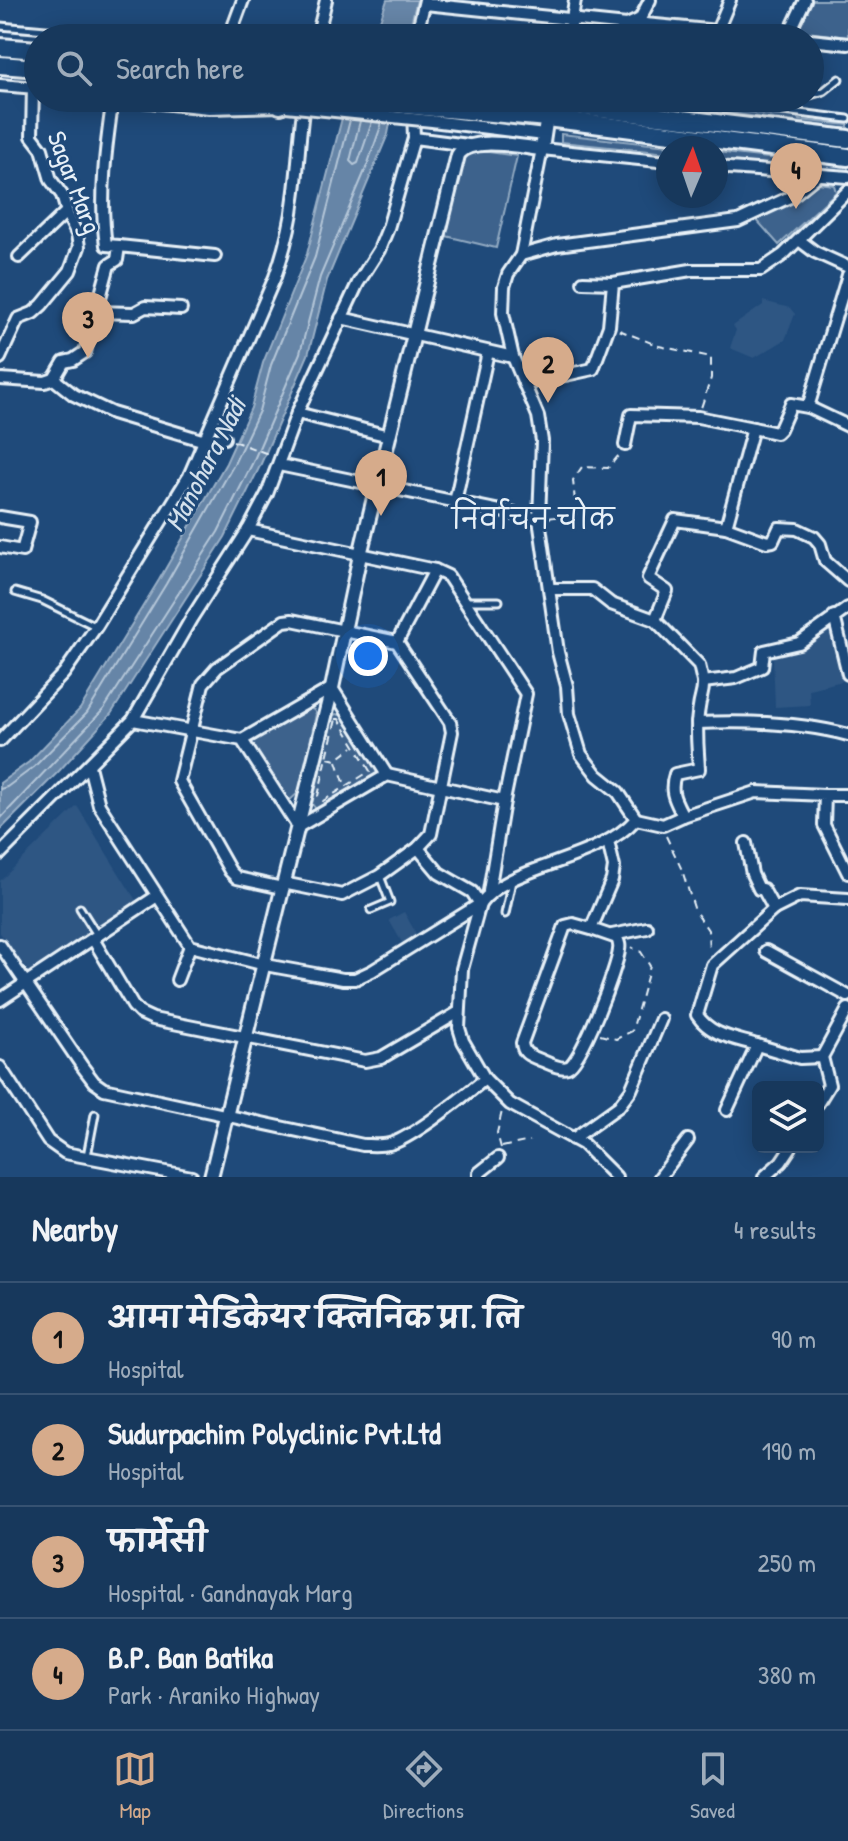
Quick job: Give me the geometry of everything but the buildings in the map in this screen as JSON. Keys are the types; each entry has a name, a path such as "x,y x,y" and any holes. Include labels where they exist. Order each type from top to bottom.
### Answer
{"highway":[{"path":"0,47 24,49"},
{"path":"0,65 24,67"},
{"path":"421,112 548,114 848,139"},
{"path":"548,114 848,157"}],"street":[{"path":"234,24 243,0"},
{"path":"320,24 326,0"},
{"path":"499,12 500,0"},
{"path":"570,24 575,0"},
{"path":"635,23 650,0"},
{"path":"720,24 730,0"},
{"path":"795,24 805,0"},
{"path":"420,24 425,2 618,24"},
{"path":"631,24 645,24"},
{"path":"824,41 848,44"},
{"path":"0,85 24,87"},
{"name":"Sagar Marg","path":"0,358 18,319 42,305 70,271 79,247 62,195 51,180 42,149 32,136 34,112"},
{"path":"111,112 102,221 106,245 215,256"},
{"path":"0,741 64,673 189,476 286,245 295,197 302,112"},
{"path":"405,112 433,114"},
{"path":"0,854 133,720 191,619 248,530 267,494 297,413 341,318 388,228 414,138 413,112"},
{"path":"548,114 521,255 508,274 503,313 513,357 538,416 542,441 539,519 569,714 581,754 597,775 618,792 636,819 663,825 756,792 848,795"},
{"path":"414,138 656,161"},
{"path":"211,1177 332,688 376,486 456,163 462,148 468,145"},
{"path":"728,168 848,177"},
{"path":"521,255 557,245 738,221 792,196 819,174"},
{"path":"583,282 613,283 691,270 761,270 799,240 848,191"},
{"path":"19,257 66,212"},
{"path":"799,240 815,252 848,267"},
{"path":"1,381 45,382 54,379 64,362 85,352 109,265 117,260 119,246"},
{"path":"808,407 848,275"},
{"path":"524,384 593,369 609,326 613,283"},
{"path":"94,312 134,313 145,307 181,309"},
{"path":"341,318 513,357"},
{"path":"455,502 488,352"},
{"path":"54,379 93,406 205,441 224,438"},
{"path":"625,445 631,415 698,417 776,433 791,404 808,407 848,426"},
{"path":"297,413 389,436"},
{"path":"726,527 753,428"},
{"path":"279,465 539,519"},
{"path":"0,517 30,522 22,551 0,547"},
{"path":"655,620 667,591 648,578 675,520 726,527 767,542 773,541 779,528 805,532 820,544 825,561 848,581"},
{"path":"248,530 435,570 448,576 526,694 489,891 480,904 462,969 459,1028 485,1079 510,1104 573,1139 598,1157 616,1177"},
{"path":"397,642 435,570"},
{"path":"550,589 592,589 611,604 655,620 699,665 704,694 699,704 697,723 699,769 675,774 671,786 683,816"},
{"path":"703,682 736,678 762,667 764,651 799,643 848,608"},
{"path":"834,616 848,674"},
{"path":"284,621 343,631 397,642 450,722 452,732 431,834 418,848 379,876 336,895 237,878 230,871 179,781 200,691 217,668 284,621"},
{"path":"133,720 242,740 332,688"},
{"path":"332,688 387,775"},
{"path":"697,723 818,727 848,735"},
{"path":"242,740 298,827"},
{"path":"89,766 99,805 190,946 265,965 355,979 480,904"},
{"path":"298,827 348,792 387,775 504,801"},
{"path":"825,795 824,825 848,873"},
{"path":"489,891 608,841 626,830 636,819"},
{"path":"591,929 612,880 614,867 608,841"},
{"path":"746,843 752,874 774,909"},
{"path":"418,848 446,879 472,892 480,904"},
{"path":"436,889 446,879"},
{"path":"0,1000 157,896"},
{"path":"822,1057 800,1058 721,1035 704,1026 697,1015 712,965 774,909 800,896 848,899"},
{"path":"614,936 619,953 576,1061 562,1068 535,1058 523,1049 522,1043 565,926 573,924 614,936 647,928"},
{"path":"95,937 140,1013 153,1019 246,1039 365,1061 381,1058 459,1012"},
{"path":"0,945 94,1082 104,1089 363,1145 387,1145 457,1102 485,1079"},
{"path":"177,980 190,946"},
{"path":"766,951 848,996"},
{"path":"824,1093 829,1085 822,1057 847,1014"},
{"path":"573,1139 619,1106 631,1090 661,1019"},
{"path":"727,1110 757,1045"},
{"path":"0,1067 48,1141 65,1153 192,1177"},
{"path":"660,1177 688,1140"},
{"path":"477,1176 499,1153"},
{"path":"764,1177 787,1153"}],"lane":[{"path":"0,26 24,28"},
{"path":"824,91 839,79"},
{"path":"800,112 848,119"},
{"path":"15,592 42,600 96,627"},
{"path":"466,601 499,601"},
{"path":"371,910 390,902 379,876"},
{"path":"505,914 512,880"},
{"path":"80,908 95,937"},
{"path":"86,1157 95,1114"}],"path":[{"path":"609,326 659,346 711,357 711,378 698,417"},
{"path":"224,438 270,453"},
{"path":"539,519 576,514 573,480 582,467 608,468 625,445"},
{"path":"336,719 339,719 355,745 370,771 348,792 323,801 318,796 336,719"},
{"path":"336,760 355,745"},
{"path":"327,757 336,760"},
{"path":"336,760 348,792"},
{"path":"663,825 695,911 708,930 712,965"},
{"path":"590,1031 616,1039 632,1031 645,991 650,966 641,952 614,936"},
{"path":"502,1110 497,1133 499,1153 530,1141"}],"shaded area":[{"path":"808,0 848,0 848,37 824,34 824,24 798,24"},
{"path":"721,112 798,115 800,120 848,125 848,129"},
{"path":"561,134 656,145 656,152 561,142"},
{"path":"475,150 517,156 496,248 446,236 465,157"},
{"path":"728,153 848,167 848,171 728,161"},
{"path":"817,183 834,185 836,192 779,245 755,218 794,200"},
{"path":"763,301 790,308 795,314 785,340 754,358 730,348 736,330 733,326 763,305"},
{"path":"834,622 847,680 809,689 810,705 775,707 773,655 797,648"},
{"path":"307,707 316,714 300,791 287,803 251,743"},
{"path":"336,714 344,716 379,773 316,809 312,804"},
{"path":"77,806 137,902 31,974 0,933 0,881"},
{"path":"404,912 418,937 404,946 389,920"}],"water":[{"path":"387,0 417,0 411,24 379,24"},
{"path":"344,112 392,112 388,134 327,280 308,355 260,466 225,537 111,714 0,830 0,783 29,762 80,709 226,463 251,408 263,363 307,254"}],"place":[{"name":"B.P. Ban Batika","path":"796,209"},
{"name":"फार्मेसी","path":"88,358"},
{"name":"Sudurpachim Polyclinic Pvt.Ltd","path":"548,403"},
{"name":"आमा मेडिकेयर क्लिनिक प्रा. लि","path":"381,516"}],"district":[{"name":"निर्वाचन चोक","path":"533,519"}],"water label":[{"name":"Manohara Nadi","path":"205,464"}]}
